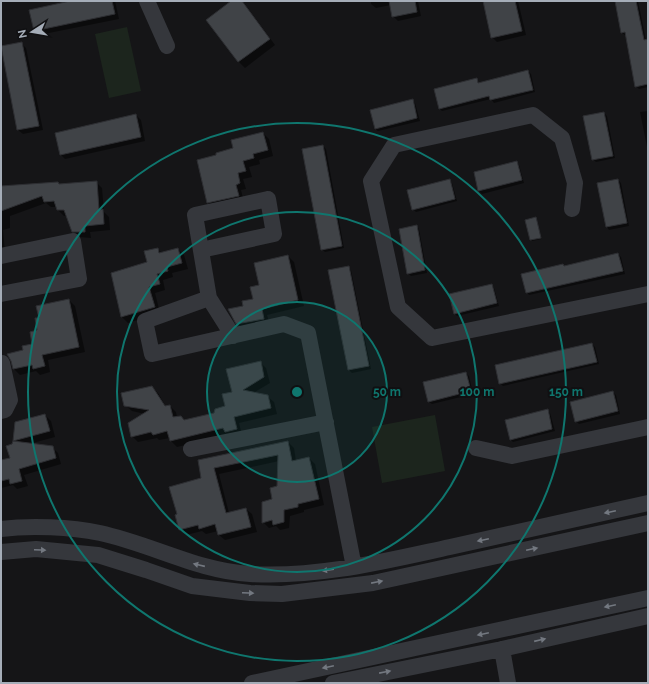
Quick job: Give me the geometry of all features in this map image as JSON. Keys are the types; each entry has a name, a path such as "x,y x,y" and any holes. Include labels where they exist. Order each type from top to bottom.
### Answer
{"street":[{"path":"147,1 167,46"},
{"path":"572,209 575,182 562,138 533,115 394,145 371,181 398,307 432,338 648,294"},
{"path":"201,250 274,234 268,199 195,215 209,298 233,336"},
{"path":"1,256 73,241 79,279 1,294"},
{"path":"209,298 145,321 152,354 284,324 308,333 354,567"},
{"path":"1,411 5,410 10,400 2,361"},
{"path":"191,449 326,422"},
{"path":"476,448 512,456 648,427"},
{"path":"1,529 34,526 100,533 190,562 249,574 281,575 310,573 371,564 648,504"},
{"path":"1,552 36,549 98,555 192,586 250,593 282,594 373,583 648,523"},
{"path":"252,683 648,598"},
{"path":"334,683 358,680 648,616"},
{"path":"502,649 508,683"},
{"path":"354,661 358,680"}],"shaded area":[{"path":"127,27 141,91 109,98 95,34"},
{"path":"435,415 445,471 382,483 372,427"}],"building":[{"path":"70,1 112,1 115,14 34,31 29,10"},
{"path":"231,1 242,1 270,39 238,62 206,20"},
{"path":"389,1 415,1 417,12 392,17"},
{"path":"483,1 515,1 522,31 491,38"},
{"path":"615,1 636,1 644,40 648,39 648,84 635,87 625,32 621,33"},
{"path":"22,42 39,126 17,130 1,46"},
{"path":"528,70 533,90 490,100 489,96 439,109 434,89 477,78 478,83"},
{"path":"413,99 417,118 375,129 370,110"},
{"path":"604,112 613,156 592,160 583,116"},
{"path":"136,114 141,137 60,155 55,133"},
{"path":"263,132 268,150 253,154 254,158 243,161 246,171 238,173 240,183 236,185 239,196 207,203 197,160 216,155 216,153 233,148 231,140"},
{"path":"323,145 342,246 321,250 302,149"},
{"path":"517,161 522,180 478,191 474,172"},
{"path":"450,179 455,199 412,210 407,190"},
{"path":"618,179 627,223 606,227 597,183"},
{"path":"97,181 99,210 103,209 104,224 85,226 85,232 72,232 64,210 57,210 54,201 44,202 42,196 1,211 1,186"},
{"path":"536,217 541,238 530,240 525,220"},
{"path":"417,225 425,270 407,274 399,229"},
{"path":"158,248 159,253 178,248 182,263 167,267 168,271 157,274 160,284 149,287 155,307 121,317 111,273 147,262 144,251"},
{"path":"618,253 623,271 526,293 521,274 563,264 564,266"},
{"path":"288,255 298,300 262,309 264,319 236,324 228,309 243,306 242,301 253,299 250,287 259,285 254,263"},
{"path":"349,266 369,366 348,370 328,270"},
{"path":"492,284 497,303 454,314 449,294"},
{"path":"69,299 79,347 42,355 45,366 33,369 32,365 13,369 7,354 23,350 22,346 32,344 30,332 37,330 35,318 39,318 36,306"},
{"path":"592,343 597,362 499,384 495,365"},
{"path":"261,361 264,377 243,390 268,395 271,408 234,417 237,429 225,432 223,428 170,441 167,431 153,435 151,432 131,437 128,423 149,410 124,406 121,393 152,386 165,406 170,405 173,417 181,416 184,420 214,413 215,409 225,406 222,394 232,392 226,369"},
{"path":"466,372 471,391 428,402 423,382"},
{"path":"613,391 618,411 575,422 570,402"},
{"path":"548,409 552,429 510,440 505,420"},
{"path":"45,414 50,431 13,441 15,422"},
{"path":"13,441 53,446 56,458 19,469 22,481 10,484 9,479 1,481 1,460 10,458 6,446 12,444"},
{"path":"288,441 292,461 309,457 319,499 298,504 298,507 284,510 284,522 273,525 272,520 262,523 262,502 272,499 270,488 277,486 278,455 214,468 226,513 246,508 251,527 218,535 215,524 199,529 198,525 179,530 175,515 177,514 169,487 201,478 198,460"}]}
